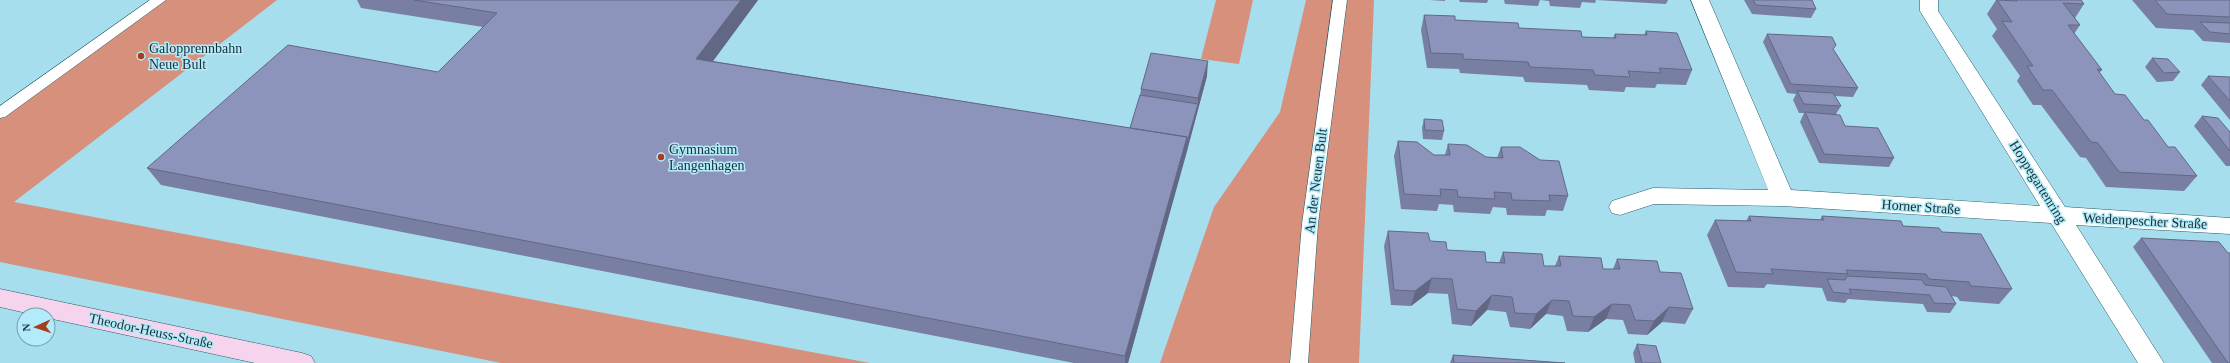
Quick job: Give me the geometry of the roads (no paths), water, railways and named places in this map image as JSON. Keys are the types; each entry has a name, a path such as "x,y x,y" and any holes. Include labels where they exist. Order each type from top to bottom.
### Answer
{"street":[{"path":"1700,0 1783,198"},
{"name":"Hoppegartenring","path":"1929,0 1929,10 2151,363"},
{"name":"Horner Straße","path":"1620,207 1653,196 1783,198 2059,216"},
{"name":"Weidenpescher Straße","path":"2059,216 2230,226"},
{"name":"Theodor-Heuss-Straße","path":"0,298 302,363"}],"lane":[{"path":"0,113 159,0"},
{"name":"An der Neuen Bult","path":"1299,363 1310,224 1340,0"}],"place":[{"name":"Galopprennbahn Neue Bult","path":"141,56"},
{"name":"Gymnasium Langenhagen","path":"661,157"}]}
